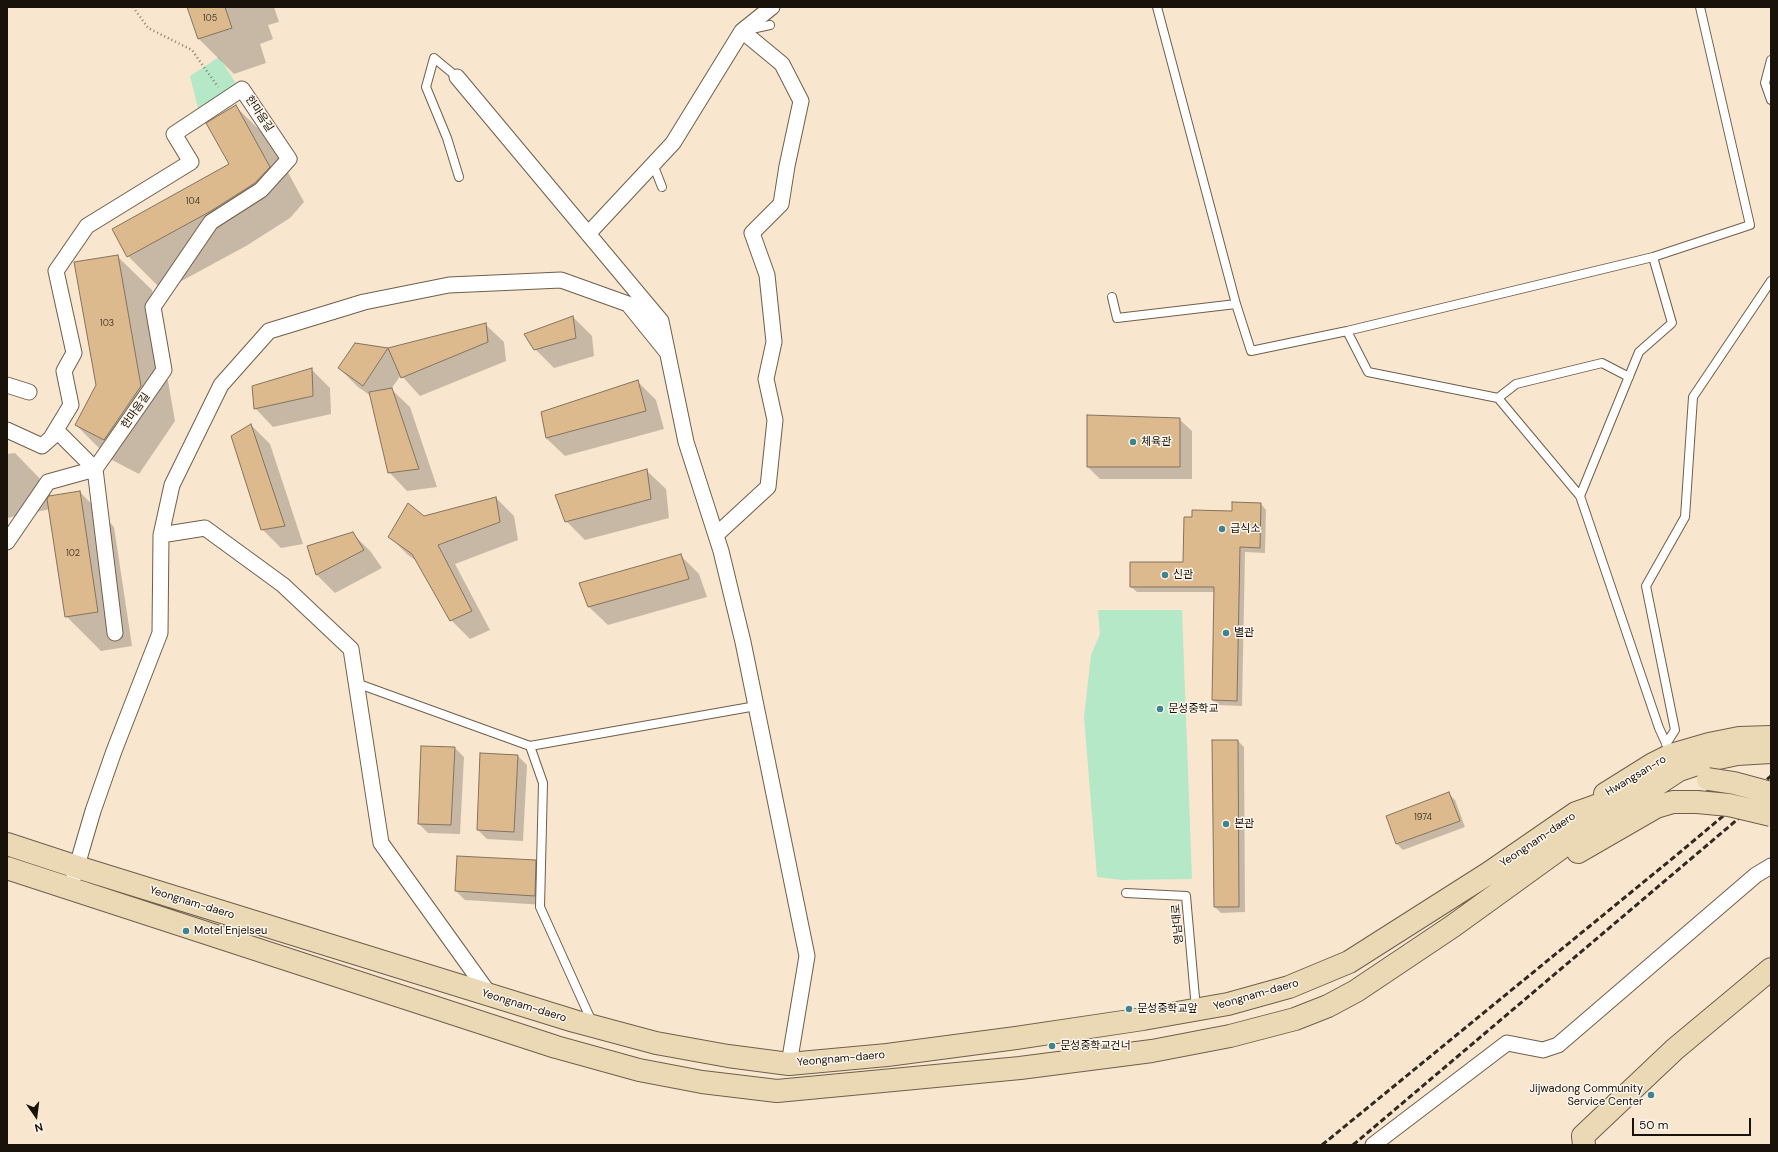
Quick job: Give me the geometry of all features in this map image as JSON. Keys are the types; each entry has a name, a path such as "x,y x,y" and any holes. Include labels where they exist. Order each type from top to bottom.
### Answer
{"main road":[{"name":"Hwangsan-ro","path":"1576,813 1653,764 1672,756 1709,744 1739,738 1771,737"},
{"name":"Hwangsan-ro","path":"1672,756 1708,760 1737,754 1771,752"},
{"name":"Hwangsan-ro","path":"1648,790 1672,756"},
{"name":"Yeongnam-daero","path":"7,844 77,867 594,1026 656,1043 728,1056 789,1064 887,1055 1009,1039 1228,1004 1289,987 1349,962 1489,873 1576,813 1614,798 1667,784 1708,779 1734,783 1771,793"},
{"name":"Yeongnam-daero","path":"7,868 556,1047 639,1070 702,1082 777,1091 1020,1068 1152,1051 1230,1036 1295,1019 1328,1006 1356,991 1453,926 1565,845 1648,790"},
{"name":"Yeongnam-daero","path":"1453,926 1656,808 1673,802 1697,802 1729,805 1771,815"},
{"path":"1580,1142 1675,1049 1771,969"}],"street":[{"path":"588,234 673,143 742,31 772,7"},
{"path":"716,535 768,487 775,420 766,379 774,342 767,275 752,233 781,204 787,166 801,101 782,64 742,31"},
{"path":"457,77 661,321 686,442 716,535 741,635 808,956 789,1064"},
{"name":"한마음길","path":"7,430 42,446 51,438 71,405 64,371 74,353 56,271 87,226 191,162 174,134 242,89 289,159 261,190 211,222 153,307 164,370 95,469"},
{"path":"70,888 114,750 160,633 161,535 172,485 221,385 270,331 364,302 449,285 561,280 628,304 668,354"},
{"path":"7,386 29,392"},
{"path":"56,430 95,469 115,633"},
{"path":"7,542 48,482 95,469"},
{"path":"161,535 205,528 283,585 351,649 381,843 490,995"},
{"path":"1373,1145 1507,1043 1543,1050 1558,1045 1756,875 1771,866"}],"lane":[{"path":"1157,7 1236,304 1251,351 1347,331 1653,257 1750,225 1700,7"},
{"path":"742,31 770,25"},
{"path":"457,77 434,58 426,87 447,138 459,178"},
{"path":"1771,60 1765,83 1771,100"},
{"path":"653,164 662,187"},
{"path":"1580,496 1639,352 1672,323 1653,257"},
{"path":"1672,756 1675,730 1646,586 1685,517 1693,397 1771,281"},
{"path":"1112,297 1117,318 1236,304"},
{"path":"1347,331 1368,372 1498,398 1580,496 1659,728 1672,756"},
{"path":"1498,398 1516,384 1602,363 1629,378"},
{"path":"356,683 530,746 756,706"},
{"path":"530,746 543,782 540,907 594,1026"},
{"name":"영남대로","path":"1126,893 1186,896 1196,1010"}],"path":[{"path":"133,7 148,28 192,50 226,99"}],"green space":[{"path":"219,57 239,88 199,112 190,76"},
{"path":"1098,610 1182,610 1192,879 1122,880 1097,877 1084,717 1091,655 1100,634"}],"building":[{"path":"187,7 225,7 232,28 198,39"},
{"path":"236,105 270,167 255,183 211,211 127,257 112,229 229,164 206,123"},
{"path":"118,255 141,386 104,440 75,425 96,385 74,262"},
{"path":"573,316 576,338 534,350 524,334"},
{"path":"486,323 488,342 401,378 388,348"},
{"path":"355,343 388,348 363,386 338,368"},
{"path":"312,368 313,396 254,409 252,386"},
{"path":"638,380 646,411 546,438 541,412"},
{"path":"392,388 419,469 388,473 369,392"},
{"name":"체육관","path":"1087,415 1180,418 1180,467 1087,467"},
{"path":"251,424 285,526 261,530 231,436"},
{"path":"647,469 651,499 565,522 555,495"},
{"path":"80,491 98,612 65,617 47,499 49,496"},
{"path":"496,497 500,522 438,545 472,611 450,621 412,554 388,537 408,503 424,516"},
{"path":"1232,502 1261,503 1260,548 1240,547 1237,701 1212,700 1214,587 1130,587 1130,562 1183,562 1184,517 1192,517 1192,510 1232,511"},
{"path":"353,532 364,550 316,575 307,546"},
{"path":"681,554 689,579 588,607 579,583"},
{"name":"본관","path":"1212,740 1238,740 1239,907 1214,907"},
{"path":"421,746 455,747 451,825 418,824"},
{"path":"480,753 518,755 514,832 477,830"},
{"path":"1449,792 1460,821 1396,844 1386,816"},
{"path":"457,856 536,860 535,896 455,891"}],"railway":[{"path":"1322,1145 1771,776"},
{"path":"1353,1145 1771,791"}],"place":[{"name":"체육관","path":"1133,442"},
{"name":"급식소","path":"1222,529"},
{"name":"신관","path":"1165,575"},
{"name":"별관","path":"1226,633"},
{"name":"문성중학교","path":"1160,709"},
{"name":"본관","path":"1226,824"},
{"name":"Motel Enjelseu","path":"186,931"},
{"name":"문성중학교앞","path":"1129,1009"},
{"name":"문성중학교건너","path":"1052,1046"},
{"name":"Jijwadong Community Service Center","path":"1651,1095"}]}
